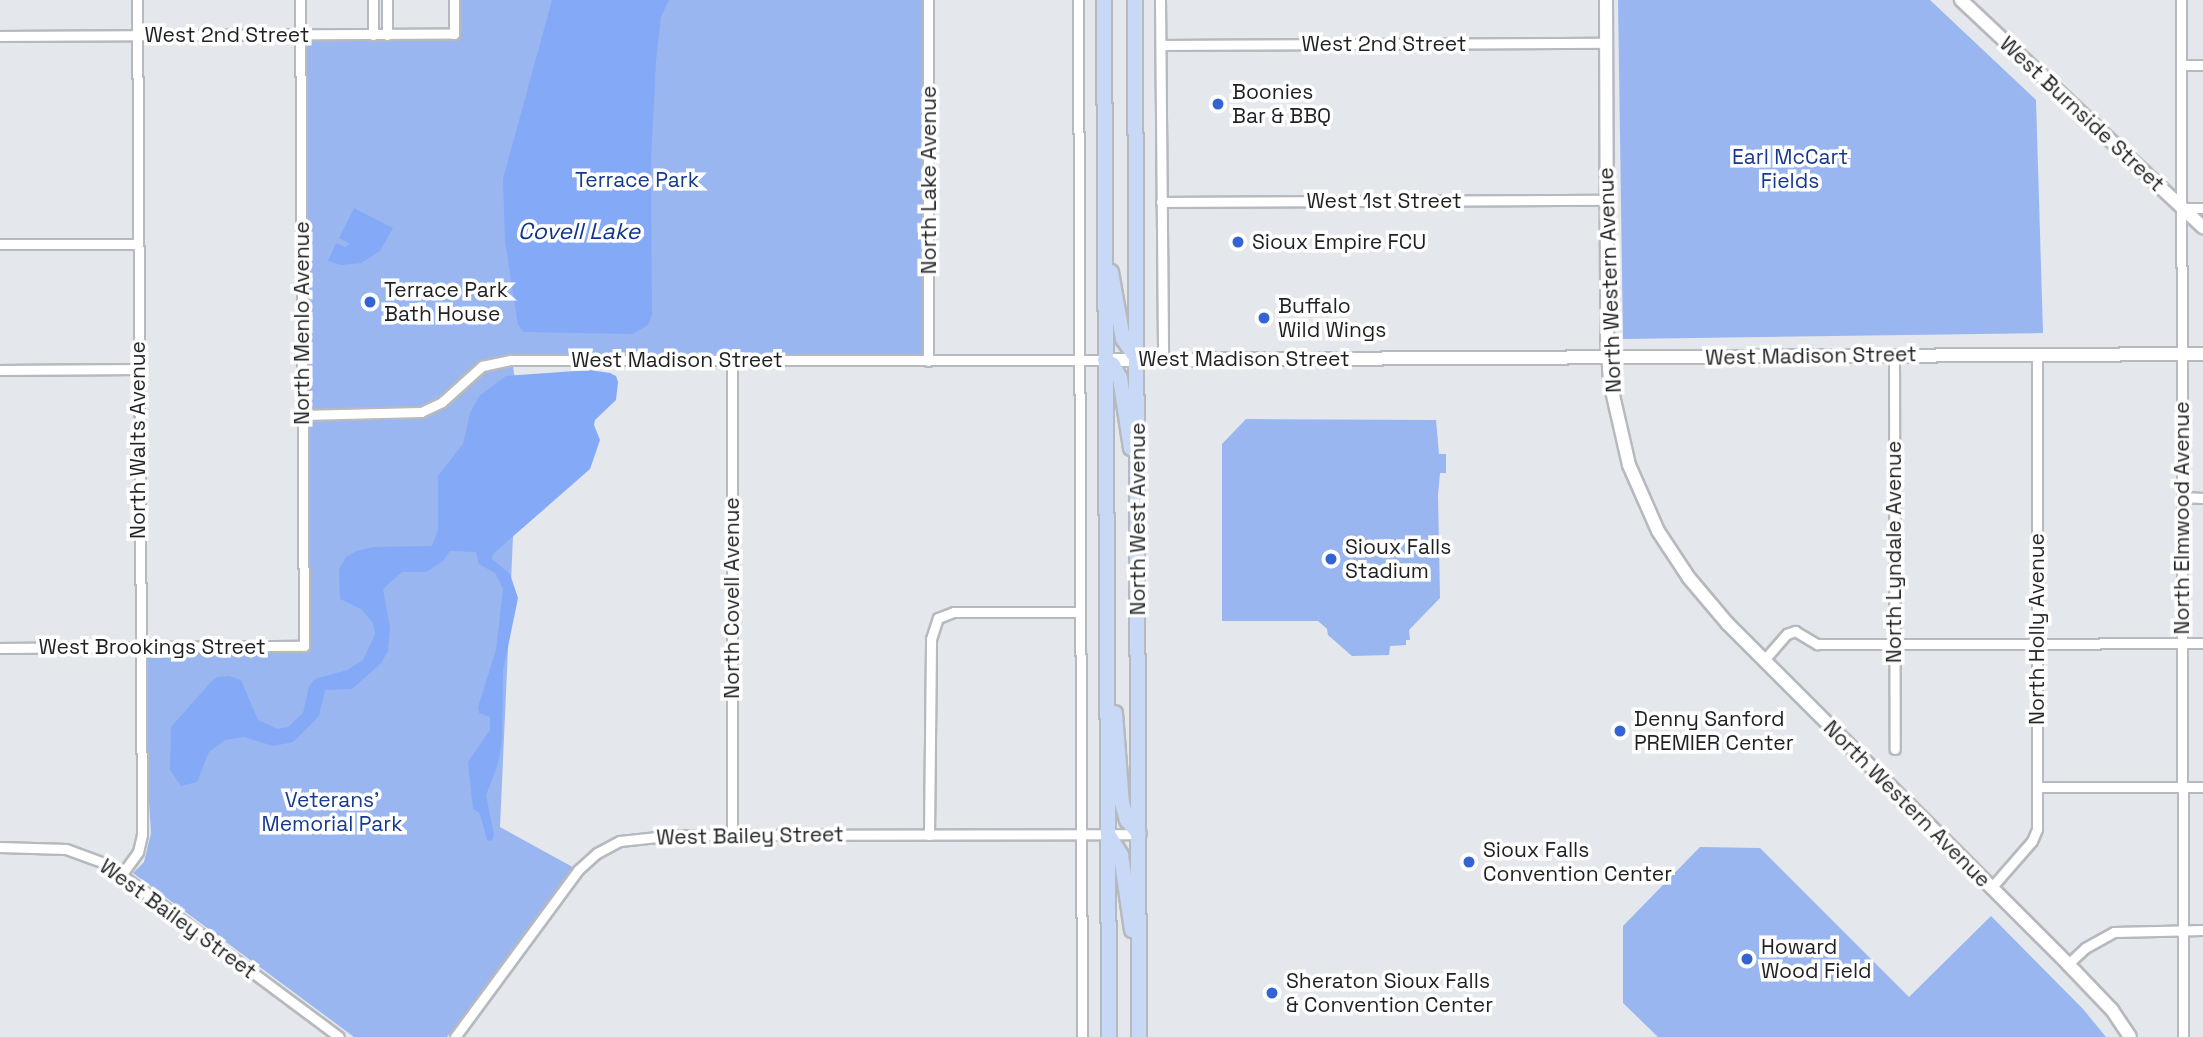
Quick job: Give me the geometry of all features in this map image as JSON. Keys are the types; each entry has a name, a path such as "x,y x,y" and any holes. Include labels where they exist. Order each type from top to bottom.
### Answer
{"main road":[{"name":"North West Avenue","path":"1104,0 1109,1037"},
{"name":"North West Avenue","path":"1135,0 1139,1037"},
{"name":"North Western Avenue","path":"1606,0 1608,358 1623,444 1638,489 1658,531 1705,599 2068,964 2112,1010 2130,1037"},
{"name":"West Burnside Street","path":"1961,0 2203,227"},
{"path":"1105,254 1115,289 1123,339 1138,359"},
{"name":"West Madison Street","path":"1105,360 2203,354"},
{"path":"1105,360 1113,365 1120,378 1127,430 1138,470"},
{"path":"1107,667 1115,712 1122,803 1127,820 1139,834"},
{"path":"1108,834 1121,855 1130,920 1138,951"}],"street":[{"name":"North Walts Avenue","path":"122,874 138,852 142,834 136,244 137,0"},
{"name":"North Menlo Avenue","path":"300,0 304,646"},
{"path":"373,0 373,35"},
{"path":"387,0 387,35"},
{"name":"West 2nd Street","path":"0,36 454,34 454,0"},
{"name":"North Lake Avenue","path":"928,0 928,361"},
{"path":"1078,0 1082,1037"},
{"path":"1160,0 1163,359"},
{"name":"North Elmwood Avenue","path":"2181,0 2183,1037"},
{"name":"West 2nd Street","path":"1161,45 1606,43"},
{"path":"2182,65 2203,65"},
{"name":"West 1st Street","path":"1161,202 1606,200"},
{"path":"2181,208 2203,208"},
{"path":"0,244 136,244"},
{"name":"North Holly Avenue","path":"1991,888 2032,841 2037,829 2037,354"},
{"name":"North Lyndale Avenue","path":"1894,355 1895,748"},
{"name":"West Madison Street","path":"302,415 421,412 442,402 471,373 496,361 1105,360"},
{"name":"North Covell Avenue","path":"732,361 732,835"},
{"path":"0,370 137,369"},
{"path":"2182,498 2203,498"},
{"path":"929,835 931,639 938,618 954,612 1080,612"},
{"path":"1764,660 1787,634 1795,631 1817,644 2203,643"},
{"name":"West Brookings Street","path":"0,648 304,646"},
{"path":"2037,787 2203,787"},
{"name":"West Bailey Street","path":"455,1037 591,857 609,846 642,837 1139,834"},
{"name":"West Bailey Street","path":"0,847 75,850 122,874 340,1037"},
{"path":"2068,964 2085,948 2109,933 2203,930"}],"green space":[{"path":"454,0 928,0 928,361 512,361 519,403 500,827 578,870 530,936 447,1037 354,1037 133,873 144,862 151,833 139,647 303,646 301,35 454,34"},
{"name":"Earl McCart Fields","path":"1618,0 1930,0 2036,100 2043,333 1623,339"},
{"name":"Sioux Falls Stadium","path":"1246,419 1436,420 1439,454 1446,454 1446,473 1440,473 1438,495 1440,598 1409,630 1410,640 1406,640 1406,645 1390,646 1389,655 1352,656 1328,635 1327,629 1318,621 1222,621 1222,444"},
{"name":"Howard Wood Field","path":"1700,847 1760,848 1909,997 1991,916 2083,1009 2106,1037 1658,1037 1623,1003 1623,926"}],"water":[{"name":"Covell Lake","path":"552,0 669,0 661,17 656,61 651,161 652,314 648,325 633,334 524,332 518,325 505,241 503,179"},
{"path":"354,208 393,228 380,251 361,263 341,265 328,261 336,243 345,247 350,244 339,238"},
{"path":"590,370 610,373 616,376 618,382 616,400 595,420 594,425 600,440 590,469 493,554 492,559 510,574 518,598 503,671 502,741 498,764 486,795 494,835 492,841 487,840 480,814 473,809 468,762 490,730 490,717 479,713 478,707 496,650 503,589 495,573 479,564 476,552 450,551 443,561 426,572 402,572 383,589 390,628 388,651 381,663 352,689 325,690 319,716 293,742 273,746 244,737 225,740 209,752 197,782 181,786 170,770 171,727 217,677 229,676 241,680 258,720 278,729 288,727 303,713 309,686 315,679 347,670 363,660 375,634 373,623 361,609 340,599 339,569 346,557 373,547 432,546 438,530 438,476 463,444 470,413 479,396 506,376"}],"place":[{"name":"Boonies Bar & BBQ","path":"1218,104"},
{"name":"Sioux Empire FCU","path":"1238,242"},
{"name":"Terrace Park Bath House","path":"370,302"},
{"name":"Buffalo Wild Wings","path":"1264,318"},
{"name":"Sioux Falls Stadium","path":"1331,559"},
{"name":"Denny Sanford PREMIER Center","path":"1620,731"},
{"name":"Sioux Falls Convention Center","path":"1469,862"},
{"name":"Howard Wood Field","path":"1747,959"},
{"name":"Sheraton Sioux Falls & Convention Center","path":"1272,993"}],"park label":[{"name":"Terrace Park","path":"637,180"},
{"name":"Veterans' Memorial Park","path":"332,812"}]}
